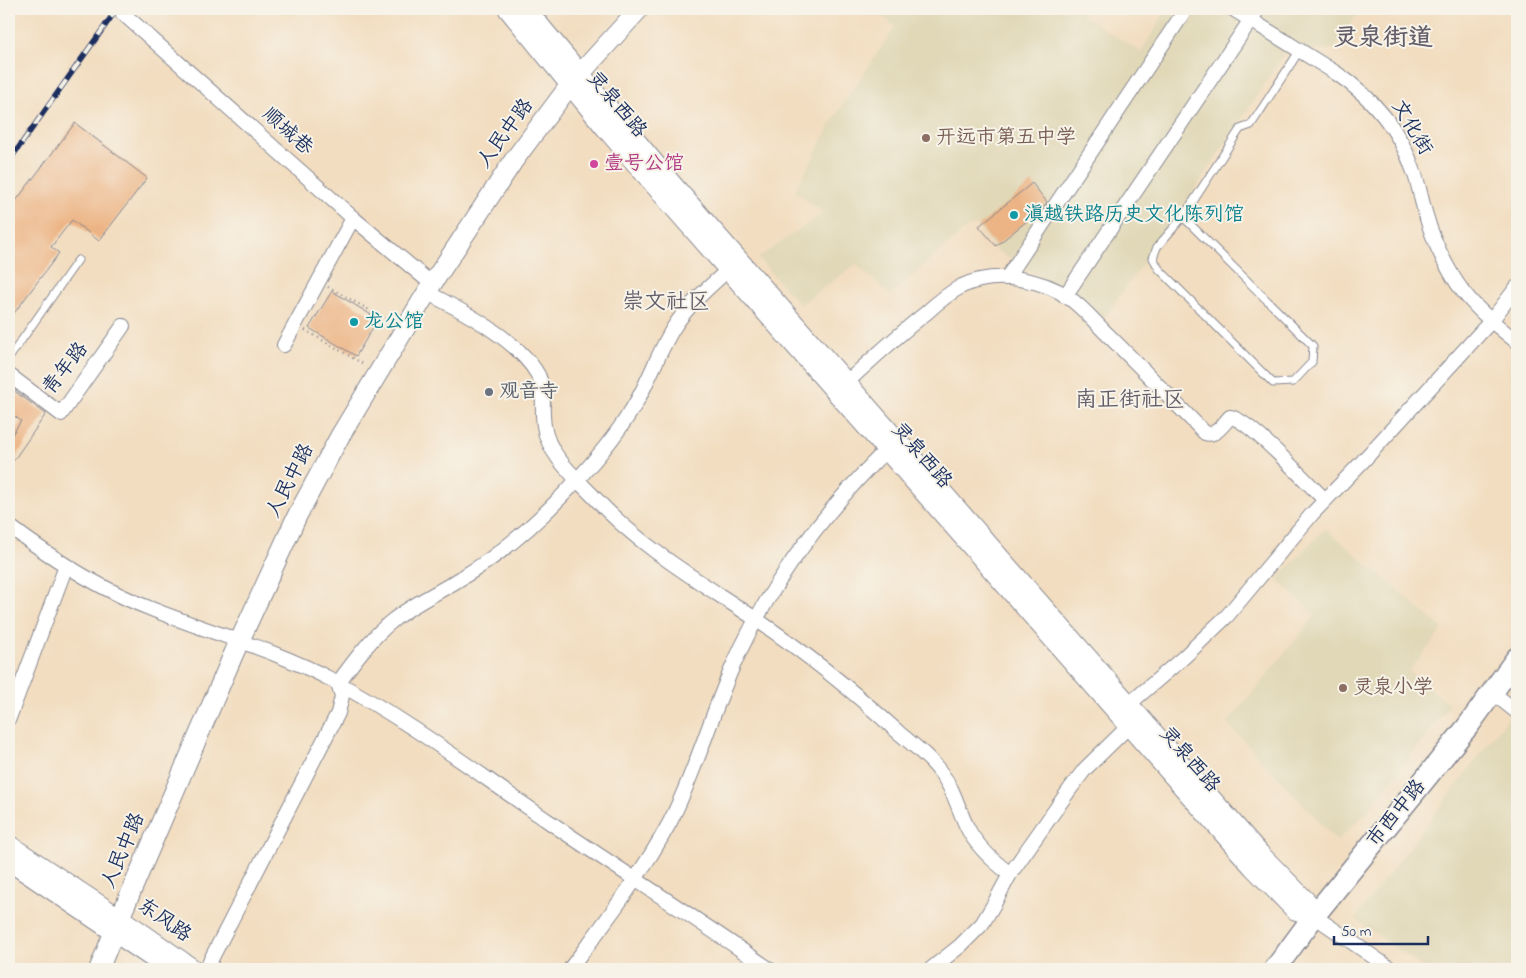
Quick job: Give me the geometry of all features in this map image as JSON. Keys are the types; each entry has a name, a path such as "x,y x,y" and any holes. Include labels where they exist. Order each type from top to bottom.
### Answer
{"main road":[{"name":"灵泉西路","path":"508,9 672,184 1260,854 1308,903 1314,916"},
{"name":"灵泉西路","path":"526,9 575,80 728,270 1275,891 1295,910 1314,916"},
{"name":"人民中路","path":"99,969 240,641 308,494 403,329 514,160 575,80 639,9"},
{"name":"市西中路","path":"1275,969 1314,916 1438,764 1493,693 1517,658"},
{"name":"东风路","path":"9,844 117,924 169,969"},
{"name":"东风路","path":"9,861 193,969"}],"street":[{"name":"顺城巷","path":"118,9 354,218 429,288 452,306 512,345 529,362 542,386 546,436 557,455 609,513 657,553 795,647 839,681 934,764 947,781 974,839 991,858 1010,874"},
{"path":"1007,278 1186,9"},
{"name":"文化街","path":"1233,9 1254,14 1300,50 1360,91 1373,104 1404,147 1415,173 1431,231 1443,260 1470,301 1517,342"},
{"path":"1065,296 1254,14"},
{"path":"284,345 354,218"},
{"path":"338,683 365,649 392,621 498,554 526,531 577,479 630,413 667,339 682,316 728,270"},
{"path":"846,383 917,320 961,287 984,279 1007,278 1024,280 1046,286 1065,296 1114,341 1205,433 1208,435 1213,434 1230,417 1237,418 1325,500"},
{"path":"1128,704 1184,657 1227,616 1325,500 1491,321 1517,286"},
{"name":"青年路","path":"9,375 61,414 123,326"},
{"path":"570,969 659,842 682,795 731,669 756,619 788,566 827,515 886,450"},
{"path":"9,526 66,566 100,586 154,610 294,662 338,683 429,740 769,969"},
{"path":"9,718 66,566"},
{"path":"206,969 338,713 342,696 338,683"},
{"path":"1493,693 1517,712"},
{"path":"931,969 960,946 982,924 1010,874 1085,769 1129,726"},
{"name":"灵泉西路","path":"1314,916 1391,969"}],"lane":[{"path":"1183,218 1313,346 1312,362 1293,382 1273,383 1159,269 1153,258 1157,246 1183,218 1240,129 1251,126 1300,50"},
{"path":"9,358 78,260"}],"path":[{"path":"319,281 403,329"},
{"path":"296,324 377,372"}],"shaded area":[{"path":"873,9 1085,9 1081,15 1141,52 1167,9 1361,9 1334,49 1285,53 1186,203 1104,318 996,250 976,225 968,227 890,295 856,264 800,305 758,258 823,213 795,191 835,116 895,27"},
{"name":"灵泉小学","path":"1325,528 1443,629 1409,671 1450,705 1366,813 1337,841 1227,723 1316,615 1277,579"},
{"path":"1517,706 1517,969 1425,969 1355,919"}],"building":[{"path":"75,123 147,178 99,241 72,220 51,247 59,253 9,320 9,210"},
{"name":"滇越铁路历史文化陈列馆","path":"1032,183 1047,202 1043,208 996,246 979,226"},
{"name":"龙公馆","path":"332,291 378,319 356,356 309,328"},
{"path":"9,387 46,414 9,467 9,439 21,421 9,412"}],"railway":[{"path":"9,161 117,9"}],"place":[{"name":"开远市第五中学","path":"926,138"},
{"name":"壹号公馆","path":"594,164"},
{"name":"滇越铁路历史文化陈列馆","path":"1014,215"},
{"name":"龙公馆","path":"354,322"},
{"name":"观音寺","path":"489,392"},
{"name":"灵泉小学","path":"1343,688"}],"district":[{"name":"灵泉街道","path":"1383,39"},
{"name":"崇文社区","path":"666,303"},
{"name":"南正街社区","path":"1130,401"}]}
